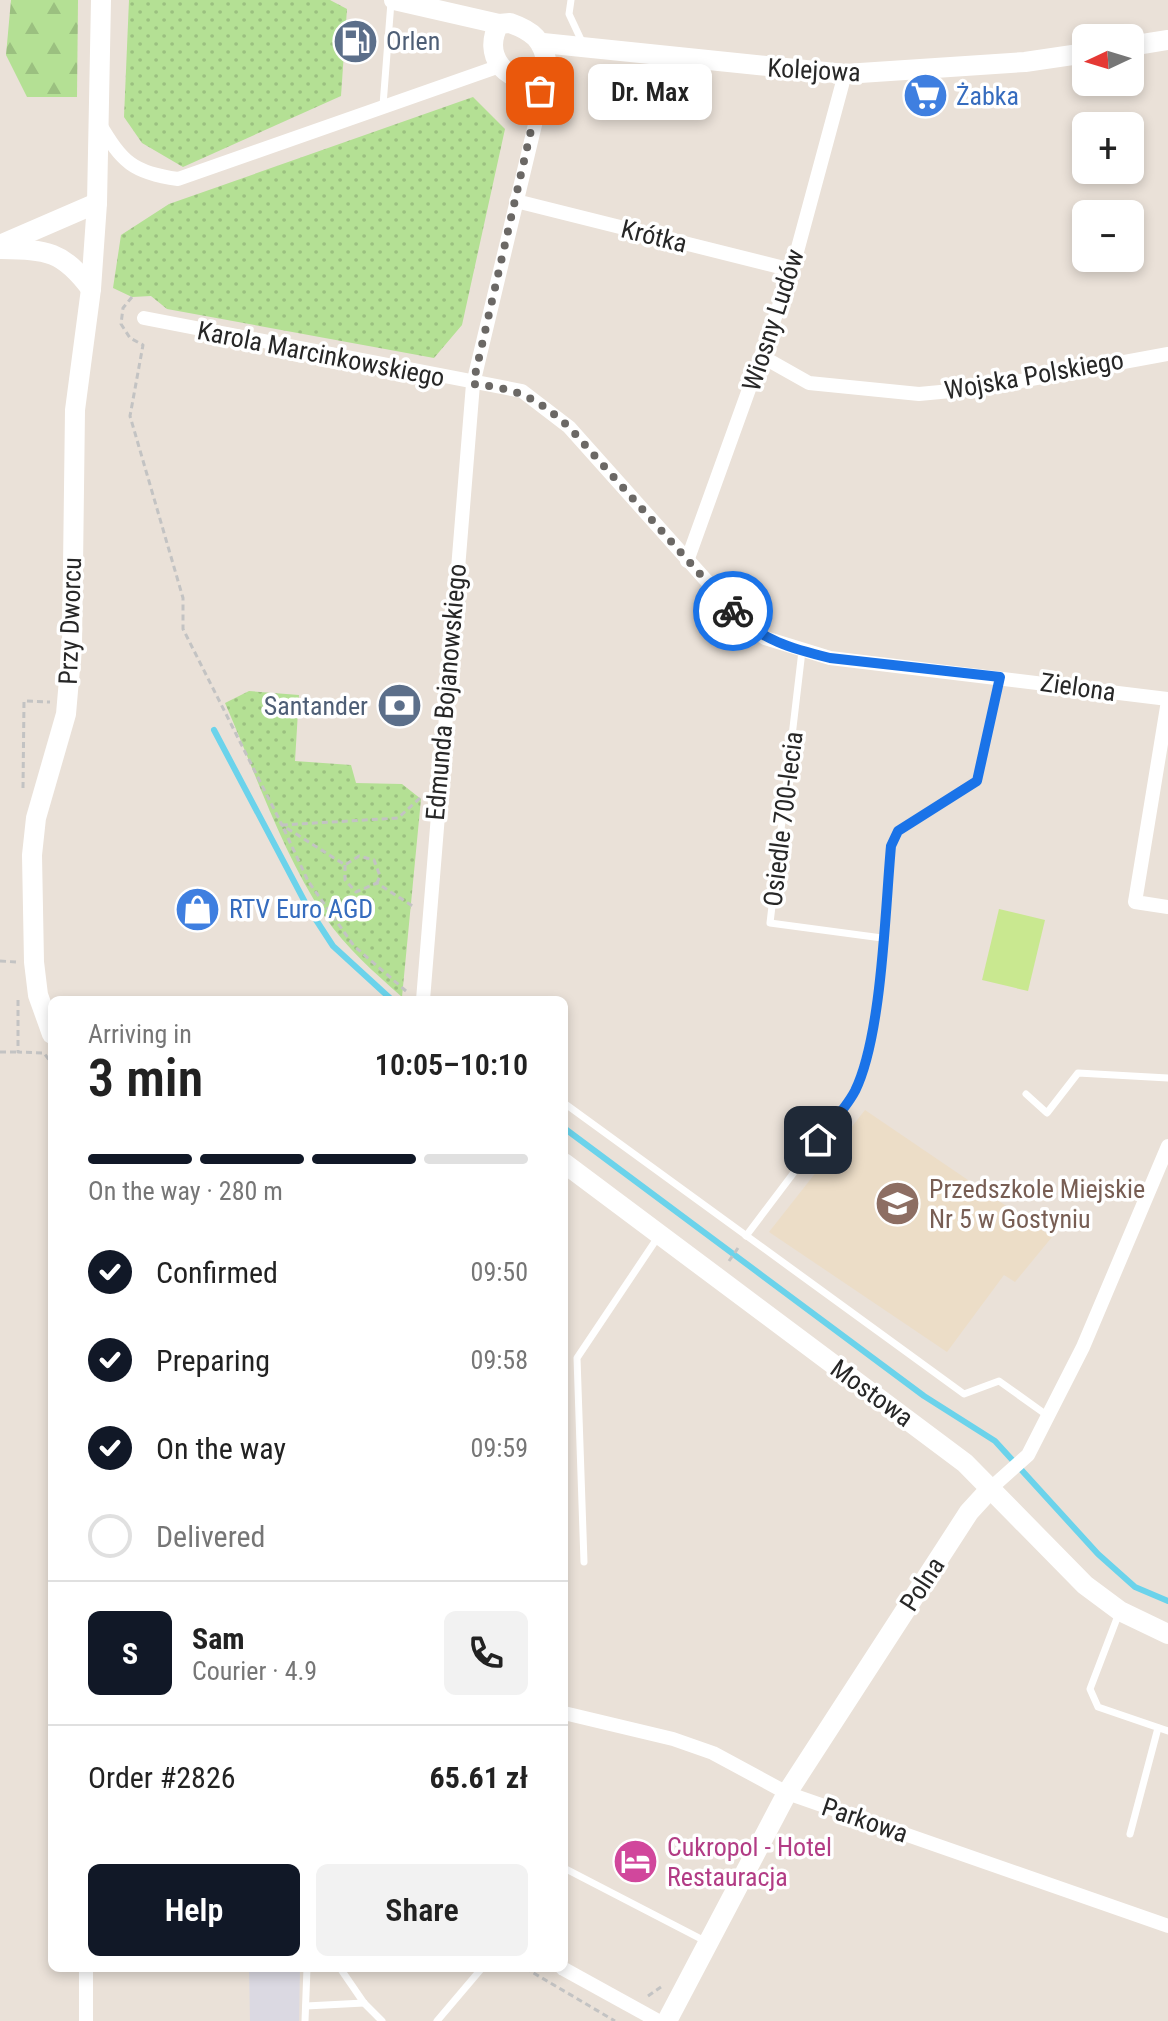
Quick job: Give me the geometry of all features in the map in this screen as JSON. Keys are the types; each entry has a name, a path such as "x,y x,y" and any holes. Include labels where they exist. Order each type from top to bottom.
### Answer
{"street":[{"path":"0,247 97,203 101,0"},
{"path":"393,0 526,28 543,43 547,64 539,79 530,81 500,66 491,50 491,37 499,24"},
{"path":"1144,44 1168,40"},
{"name":"Kolejowa","path":"543,43 845,74 1014,63 1072,55"},
{"path":"99,123 115,150 132,167 150,175 178,179 383,108 464,75 500,66"},
{"name":"Wiosny Ludów","path":"687,561 792,270 845,74"},
{"name":"Karola Marcinkowskiego","path":"144,318 473,384 539,108 539,79"},
{"name":"Krótka","path":"516,201 792,270"},
{"name":"Przy Dworcu","path":"48,1023 38,995 35,973 32,855 36,818 66,714 72,645 75,410 91,289 97,203"},
{"path":"0,247 40,250 61,257 91,289"},
{"name":"Wojska Polskiego","path":"763,357 809,383 919,394 983,388 1168,354"},
{"name":"Zielona","path":"473,384 522,391 569,427 746,625 765,638 830,658 1168,700"},
{"name":"Edmunda Bojanowskiego","path":"423,996 473,384"},
{"path":"1168,700 1135,902 1168,907"},
{"name":"Polna","path":"667,2021 787,1793 969,1512 1028,1455 1083,1347 1168,1146"},
{"name":"Mostowa","path":"568,1166 996,1484 1085,1585 1120,1611 1168,1634"},
{"name":"Parkowa","path":"568,1714 627,1726 713,1753 787,1793 1168,1926"},
{"path":"568,1971 658,2021"},
{"path":"86,1972 86,2021"}],"lane":[{"path":"383,108 393,0"},
{"path":"571,0 569,14 586,49"},
{"name":"Osiedle 700-lecia","path":"802,651 770,923 882,938"},
{"path":"744,1239 854,1093 864,1069 872,1025 891,846 898,831 977,781 1000,677"},
{"path":"1026,1094 1047,1113 1078,1073 1168,1078"},
{"path":"568,1106 744,1239 964,1394 999,1381 1048,1416"},
{"path":"584,1562 577,1358 660,1236"},
{"path":"1120,1611 1090,1689 1098,1707 1168,1731"},
{"path":"1130,1834 1158,1728"},
{"path":"568,1870 707,1942"},
{"path":"305,2021 307,1972"},
{"path":"343,1972 364,2003 382,2021"},
{"path":"437,2021 479,1972"},
{"path":"306,2006 364,2003"}],"path":[{"path":"132,297 123,308 121,324 130,338 143,345 130,416 183,598 183,629 308,881 354,946 407,992 408,978"},
{"path":"23,802 24,701 50,702"},
{"path":"282,825 398,818 429,791 427,806"},
{"path":"282,825 345,865"},
{"path":"367,856 378,868 377,883 356,892 345,880 345,865 351,859 367,856"},
{"path":"377,883 417,909 418,894"},
{"path":"18,948 18,963"},
{"path":"18,993 18,1052"},
{"path":"0,1052 44,1053 48,1058"},
{"path":"728,1264 744,1239"},
{"path":"532,1972 615,2021"}],"shaded area":[{"name":"Przedszkole Miejskie Nr 5 w Gostyniu","path":"865,1110 1052,1237 1015,1282 1004,1275 947,1352 769,1232"},
{"path":"249,1972 300,1972 299,2021 250,2021"}],"green space":[{"path":"11,0 78,0 77,97 27,97 6,55"},
{"path":"129,0 330,0 347,9 341,96 183,167 142,143 124,117"},
{"path":"473,97 505,129 462,325 434,358 167,309 151,296 132,297 113,288 121,235 169,204"},
{"path":"249,691 299,695 295,761 351,765 356,783 402,784 421,799 402,996 361,959 325,917 270,813 225,703"},
{"path":"999,909 1045,920 1028,991 982,980"}],"waterway":[{"path":"214,730 307,906 333,946 388,996"},
{"path":"568,1131 924,1396 995,1441 1098,1554 1135,1587 1168,1601"}],"way so far":[{"path":"540,91 539,108 473,384 522,391 569,427 733,611"}],"place":[{"name":"Orlen","path":"355,41"},
{"name":"Dr. Max","path":"540,91"},
{"name":"Żabka","path":"925,96"},
{"name":"Santander","path":"399,706"},
{"name":"RTV Euro AGD","path":"198,909"},
{"name":"Przedszkole Miejskie Nr 5 w Gostyniu","path":"898,1204"},
{"name":"Cukropol - Hotel Restauracja","path":"636,1862"}],"route":[{"path":"733,611 765,638 830,658 1000,677 977,781 898,831 891,846 872,1025 864,1069 854,1093 818,1140"}]}
